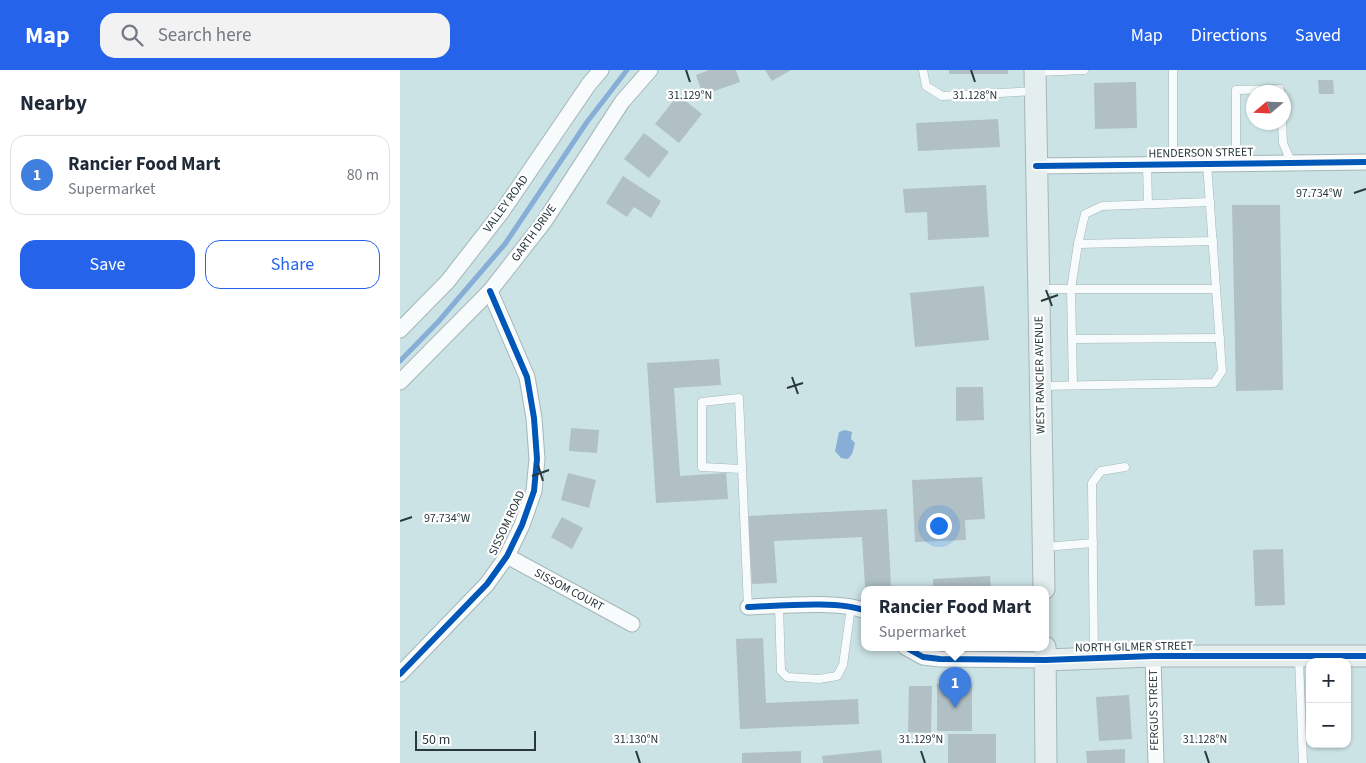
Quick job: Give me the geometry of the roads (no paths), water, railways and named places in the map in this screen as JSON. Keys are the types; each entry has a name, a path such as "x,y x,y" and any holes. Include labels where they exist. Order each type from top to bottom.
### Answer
{"main road":[{"name":"WEST RANCIER AVENUE","path":"1035,78 1044,586"},
{"name":"NORTH GILMER STREET","path":"1045,653 1094,658 1153,656 1366,656"},
{"path":"1045,653 1046,763"}],"street":[{"name":"VALLEY ROAD","path":"400,330 448,281 501,213 589,84 601,70"},
{"name":"GARTH DRIVE","path":"400,382 490,291 544,222 622,102 650,70"},
{"name":"HENDERSON STREET","path":"1036,166 1366,162"},
{"name":"SISSOM ROAD","path":"400,674 486,584 507,556 522,525 534,491 538,459 534,418 527,378 490,291"},
{"name":"SISSOM COURT","path":"507,556 632,624"},
{"path":"748,607 840,605 858,609"},
{"name":"NORTH GILMER STREET","path":"912,651 923,657 931,658 1045,653"},
{"name":"FERGUS STREET","path":"1153,656 1156,763"}],"lane":[{"path":"923,70 926,86 942,96 1084,70"},
{"path":"1173,70 1174,164"},
{"path":"1246,90 1236,90 1236,146 1249,163"},
{"path":"1282,130 1283,143 1292,164"},
{"path":"1040,386 1214,383 1222,371 1208,164"},
{"path":"1147,165 1148,204"},
{"path":"1073,385 1071,289 1078,244 1086,214 1102,206 1210,202"},
{"path":"1078,244 1213,241"},
{"path":"1038,289 1216,290"},
{"path":"1072,339 1220,338"},
{"path":"742,469 702,467 702,402 740,398 748,607"},
{"path":"1094,658 1092,483 1101,471 1126,467"},
{"path":"1043,547 1093,543"},
{"path":"779,606 781,671 787,677 819,679 837,676 843,665 858,609"},
{"path":"1299,656 1303,763"}],"water":[{"path":"845,430 852,432 851,439 855,443 852,454 848,459 841,458 835,451 839,432"}],"waterway":[{"path":"400,361 438,322 505,244 587,122 627,70"}],"place":[{"name":"Rancier Food Mart","path":"955,708"}]}
